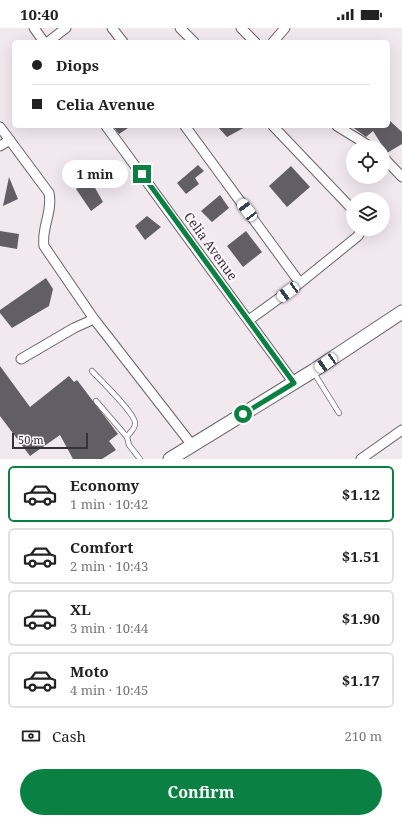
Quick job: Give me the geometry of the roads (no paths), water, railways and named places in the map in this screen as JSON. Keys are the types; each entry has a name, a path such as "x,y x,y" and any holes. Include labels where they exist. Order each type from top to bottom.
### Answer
{"main road":[{"path":"170,459 313,371 402,312"}],"street":[{"path":"34,28 43,40"},
{"path":"51,40 66,28"},
{"path":"112,28 121,40"},
{"path":"180,28 192,40"},
{"path":"242,28 253,40"},
{"path":"275,40 285,28"},
{"path":"0,127 49,193 51,203 43,237 44,246 94,318 192,445"},
{"name":"Celia Avenue","path":"107,128 294,383"},
{"path":"186,128 300,282"},
{"path":"275,128 346,203"},
{"path":"340,128 360,140"},
{"path":"0,146 10,140"},
{"path":"390,164 402,177"},
{"path":"249,320 300,282 355,236"},
{"path":"21,359 94,318"},
{"path":"361,459 402,430"}],"lane":[{"path":"92,371 127,409 136,422 135,426 127,437"},
{"path":"313,371 339,413"},
{"path":"96,401 127,437 129,445 140,459"}]}
